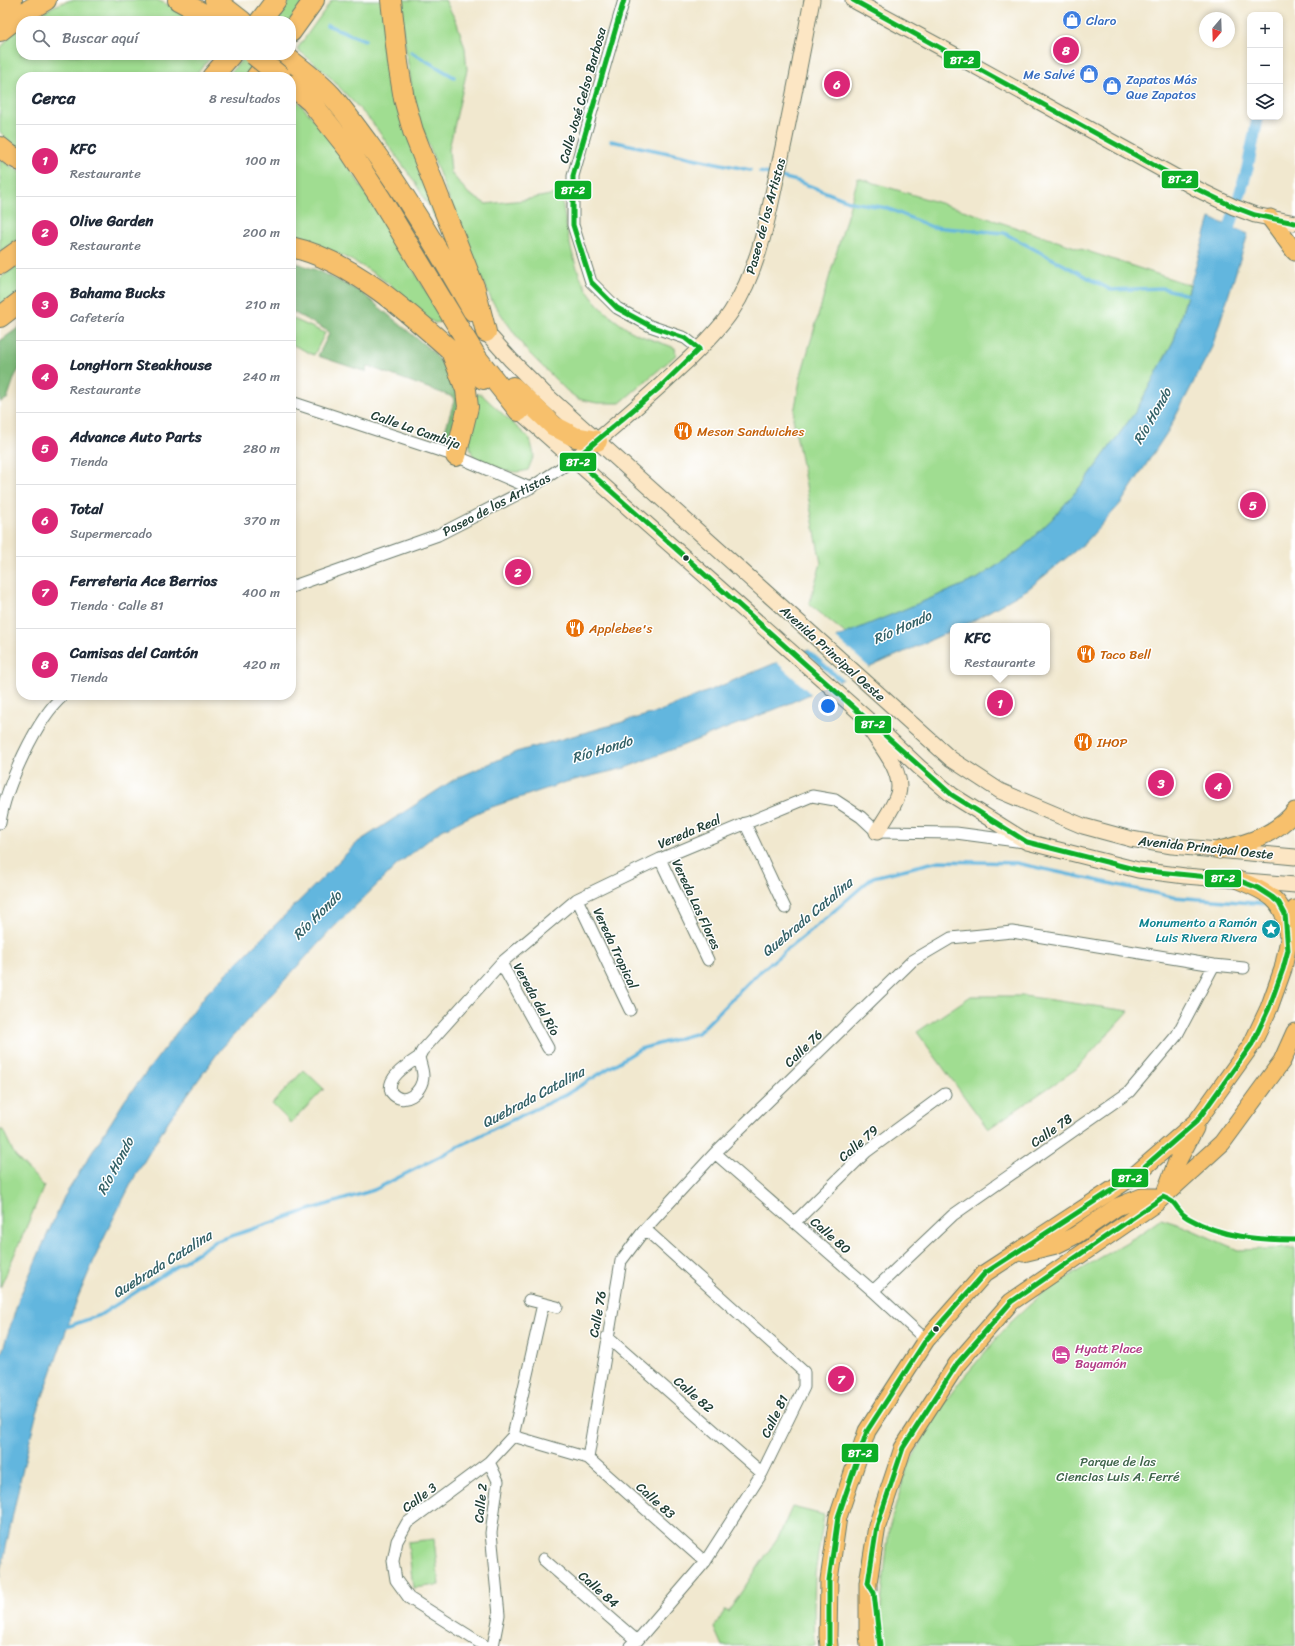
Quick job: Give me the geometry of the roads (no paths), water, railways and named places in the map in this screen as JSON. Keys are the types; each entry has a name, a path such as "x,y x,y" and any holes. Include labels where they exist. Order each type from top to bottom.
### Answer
{"highway":[{"path":"0,9 12,0"},
{"path":"19,16 46,0"},
{"path":"178,0 225,16"},
{"path":"264,16 276,0"},
{"path":"296,25 314,0"},
{"path":"390,0 404,99 413,131 475,289 486,332"},
{"path":"0,31 16,19"},
{"path":"216,72 227,60"},
{"path":"260,60 275,72"},
{"path":"260,72 269,60"},
{"path":"290,60 313,78 339,104 383,163 415,211 486,332"},
{"path":"296,89 311,102 349,150 381,199 477,358 519,411"},
{"path":"0,146 16,158"},
{"path":"296,250 324,258 357,275 384,293 519,411"},
{"path":"0,264 16,253"},
{"path":"437,292 491,363 528,402 554,426 564,432 575,437 597,441"},
{"path":"0,317 16,305"},
{"path":"450,351 466,390 468,408 456,456"}],"main road":[{"name":"Paseo de los Artistas","path":"575,459 659,388 699,349 730,313 742,294 756,257 770,206 786,135 812,0"},
{"path":"852,0 955,54 1199,190 1234,207 1270,218 1295,223"},
{"path":"1270,218 1295,252"},
{"name":"Avenida Principal Oeste","path":"486,332 510,360 543,392 756,585 951,759 1000,791 1083,826 1131,839 1172,846 1295,857"},
{"name":"Avenida Principal Oeste","path":"519,411 575,459 952,795 1027,842 1138,870 1295,885"},
{"path":"859,712 897,771 900,780 898,794 877,832"},
{"path":"1219,850 1260,838 1288,820 1295,811"},
{"path":"1238,880 1258,888 1279,903 1287,926 1288,950"},
{"path":"829,1646 828,1580 838,1517 867,1431 926,1340 985,1273 1135,1175 1202,1114 1252,1044 1269,1008 1288,950 1295,909"},
{"path":"869,1646 868,1583 877,1526 903,1448 957,1364 1011,1302 1156,1203 1222,1143 1282,1061 1295,1032"},
{"path":"1163,1197 1176,1164 1202,1114"},
{"path":"1007,1258 1056,1245 1076,1235 1117,1207 1142,1197 1163,1197"}],"street":[{"name":"Calle José Celso Barbosa","path":"624,0 573,176 573,225 591,282 617,308 650,326 685,338 699,349"},
{"name":"Calle La Cambija","path":"296,404 456,456 530,488"},
{"name":"Paseo de los Artistas","path":"296,585 438,535 530,488 575,459"},
{"path":"0,823 6,797 18,765 38,728 60,700"},
{"name":"Vereda Real","path":"419,1057 422,1050 501,963 578,899 660,859 812,796 835,800 861,817 877,832"},
{"path":"745,824 785,908"},
{"path":"877,832 956,833 1027,842"},
{"name":"Vereda Las Flores","path":"660,859 708,960"},
{"name":"Vereda Tropical","path":"578,899 630,1010"},
{"name":"Calle 76","path":"588,1458 607,1337 621,1261 645,1230 715,1153 912,961 951,938 1012,932 1214,965 1244,968"},
{"name":"Vereda del Río","path":"501,963 548,1048"},
{"name":"Calle 78","path":"873,1291 953,1215 1129,1092 1177,1035 1214,965"},
{"name":"Calle 79","path":"795,1222 866,1152 945,1094"},
{"name":"Calle 80","path":"715,1153 873,1291 926,1340"},
{"name":"Calle 81","path":"633,1644 705,1562 762,1473 804,1387 804,1372 645,1230"},
{"path":"529,1300 557,1307"},
{"path":"489,1462 513,1436 543,1304"},
{"name":"Calle 82","path":"607,1337 762,1473"},
{"path":"513,1436 588,1458"},
{"name":"Calle 83","path":"588,1458 705,1562"},
{"name":"Calle 3","path":"485,1646 409,1598 396,1580 392,1561 397,1541 407,1523 489,1462"},
{"name":"Calle 2","path":"489,1462 498,1480 491,1533 499,1615 493,1646"},
{"name":"Calle 84","path":"543,1559 633,1644"}],"water":[{"path":"1210,218 1248,234 1212,347 1168,431 1121,503 1086,542 1028,589 969,623 950,623 950,631 781,707 625,768 566,782 483,810 440,831 397,865 331,930 220,1050 169,1120 134,1178 105,1235 78,1297 36,1416 21,1476 0,1576 0,1358 20,1296 64,1197 125,1100 207,993 358,842 455,779 516,752 658,712 977,579 1020,550 1052,519 1085,481 1136,411 1174,340"}],"waterway":[{"path":"327,25 365,40"},
{"path":"411,52 454,77"},
{"name":"Río Hondo","path":"1230,227 1247,170 1257,120"},
{"path":"611,141 750,170"},
{"path":"760,172 773,175"},
{"path":"781,177 797,181 851,202 887,208 932,227 1004,233 1111,290 1162,288 1192,296"},
{"name":"Quebrada Catalina","path":"64,1328 100,1315 214,1242 374,1190 495,1128 565,1095 640,1049 698,1033 757,974 826,918 873,877 939,861 1016,863 1173,897 1267,904"}],"place":[{"name":"Claro","path":"1072,20"},
{"name":"Camisas del Cantón","path":"1066,50"},
{"name":"Me Salvé","path":"1089,74"},
{"name":"Total","path":"837,84"},
{"name":"Zapatos Más Que Zapatos","path":"1112,86"},
{"name":"Meson Sandwiches","path":"683,431"},
{"name":"Advance Auto Parts","path":"1253,505"},
{"name":"Olive Garden","path":"518,572"},
{"name":"Applebee's","path":"575,628"},
{"name":"Taco Bell","path":"1086,654"},
{"name":"KFC","path":"1000,703"},
{"name":"IHOP","path":"1083,742"},
{"name":"Bahama Bucks","path":"1161,783"},
{"name":"LongHorn Steakhouse","path":"1218,786"},
{"name":"Monumento a Ramón Luis Rivera Rivera","path":"1271,929"},
{"name":"Hyatt Place Bayamón","path":"1061,1355"},
{"name":"Ferreteria Ace Berrios","path":"841,1379"}],"park label":[{"name":"Parque de las Ciencias Luis A. Ferré","path":"1118,1468"}]}
